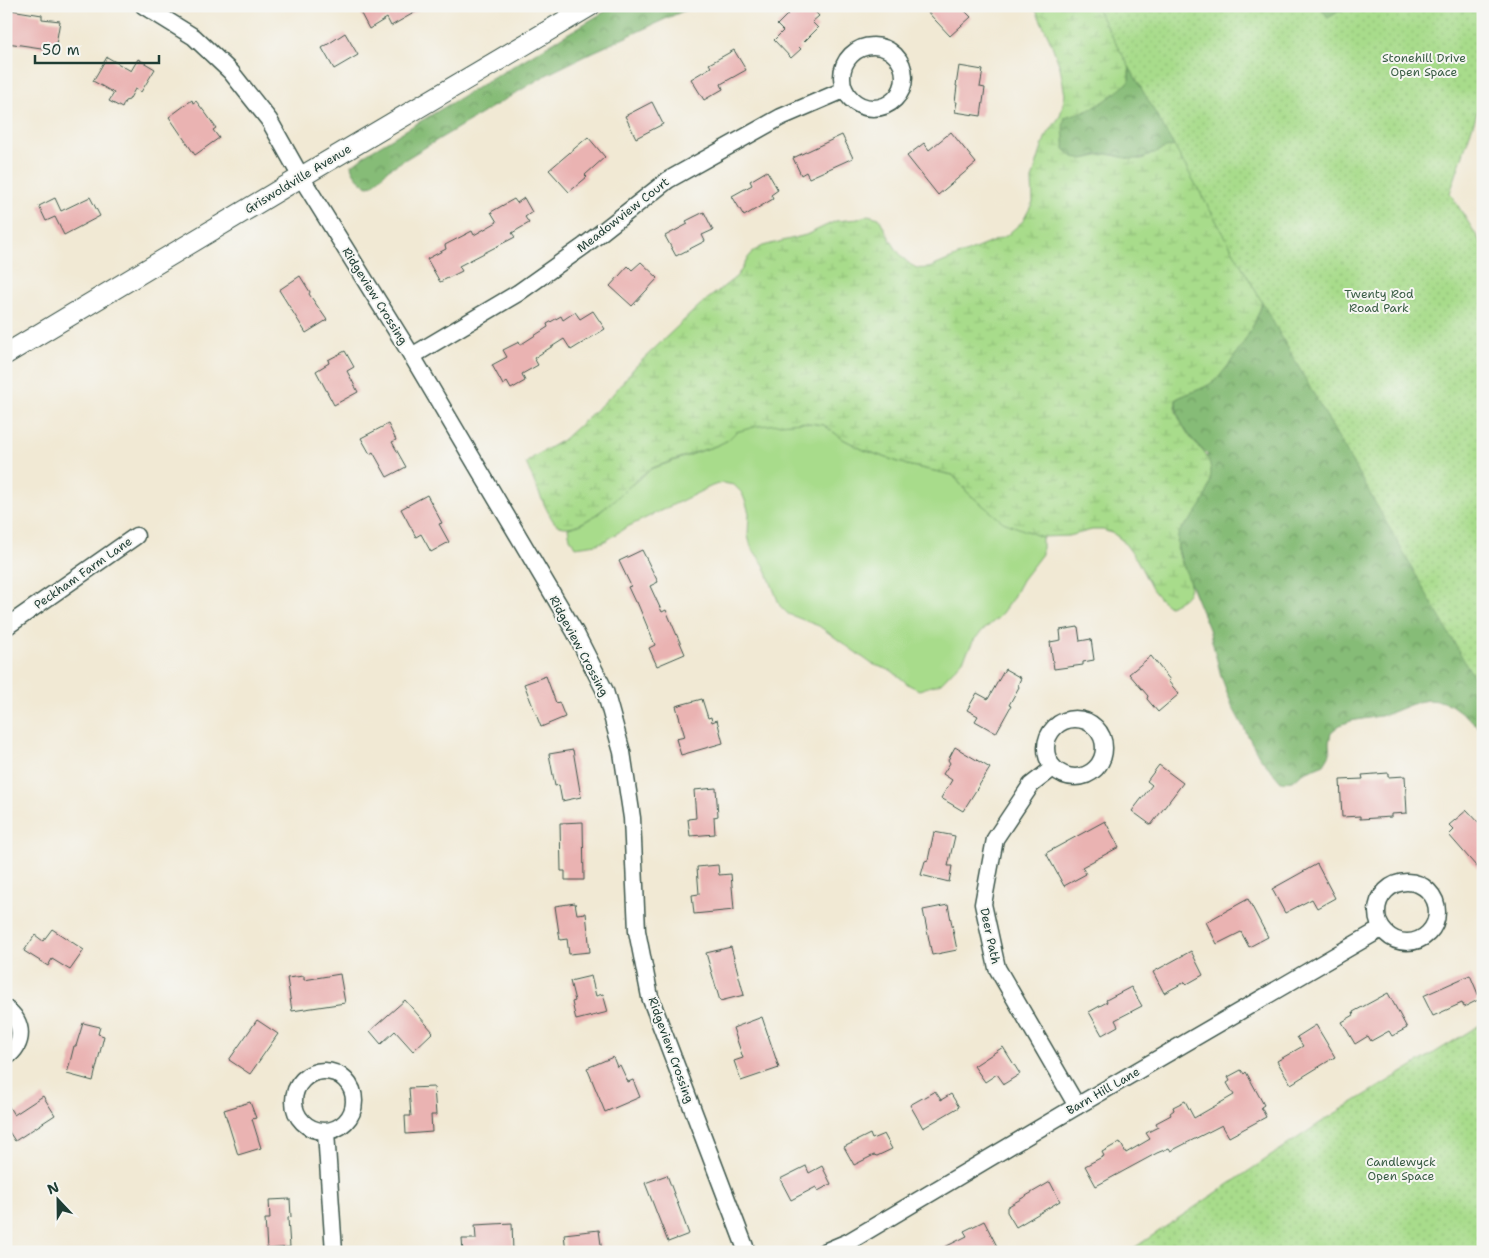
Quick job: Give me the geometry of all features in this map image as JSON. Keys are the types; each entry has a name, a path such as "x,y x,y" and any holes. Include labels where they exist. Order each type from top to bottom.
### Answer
{"street":[{"name":"Ridgeview Crossing","path":"144,6 194,37 231,72 269,120 412,356 575,632 605,691 622,752 632,818 637,932 650,997 747,1252"},
{"name":"Griswoldville Avenue","path":"6,354 590,6"},
{"name":"Meadowview Court","path":"412,356 518,293 584,246 668,180 781,117 844,90"},
{"name":"Peckham Farm Lane","path":"6,627 136,536"},
{"name":"Deer Path","path":"1053,768 1032,785 995,839 983,904 997,968 1076,1106"},
{"name":"Barn Hill Lane","path":"824,1252 850,1241 1076,1106 1381,929"},
{"path":"6,1009 19,1022 21,1033 18,1044 12,1054 6,1058"},
{"path":"326,1132 334,1252"}],"green space":[{"path":"614,6 694,6 546,75 389,169 373,185 368,186 355,175 351,166 369,152"},
{"path":"1034,6 1144,6 1129,71 1129,82 1094,107 1065,117 1063,126 1064,149 1073,157 1084,159 1107,154 1131,159 1142,159 1163,149 1185,143 1261,294 1261,304 1254,323 1242,346 1227,367 1210,384 1176,399 1176,410 1179,418 1191,438 1207,458 1211,472 1211,479 1204,500 1178,536 1177,547 1190,585 1188,593 1182,600 1169,606 1160,599 1152,589 1137,560 1123,541 1114,534 1103,530 1092,530 1069,536 1042,537 1003,522 968,493 953,475 907,465 864,450 843,439 824,425 801,422 758,426 736,432 728,440 718,445 650,469 605,508 578,524 566,527 556,524 526,463 563,440 613,394 635,367 700,305 736,277 754,251 763,246 806,235 836,221 858,219 868,215 879,218 894,246 905,259 917,268 929,268 1006,236 1023,221 1033,202 1032,180 1045,138 1060,116 1065,95 1060,67"},
{"name":"Twenty Rod Road Park","path":"1095,6 1320,6 1328,18 1348,6 1483,6 1483,95 1450,193 1483,246 1483,694"},
{"name":"Stonehill Drive Open Space","path":"1319,6 1460,6 1432,144 1483,285 1483,732 1470,719 1451,705 1440,701 1428,700 1417,702 1385,715 1351,721 1340,725 1331,732 1330,754 1324,764 1302,773 1293,781 1281,782 1259,756 1233,708 1221,676 1209,629 1183,566 1177,545 1178,533 1193,517 1208,455 1196,444 1181,423 1176,407 1176,399 1210,384 1227,367 1242,346 1254,323 1261,304 1261,294 1163,149 1139,159 1107,154 1086,159 1076,158 1064,149 1063,126 1065,117 1074,113 1085,112 1129,82 1132,60"},
{"path":"801,422 824,425 843,439 864,450 907,465 953,475 968,493 1003,521 1042,537 1042,554 1022,580 1012,599 999,617 974,640 963,660 941,683 919,690 909,685 892,671 872,664 819,626 788,614 780,606 764,565 751,547 748,536 749,513 742,493 734,485 723,483 712,486 625,528 597,544 575,547 570,538 568,528 579,525 598,514 651,469 718,445 728,440 736,432 758,425"},
{"name":"Candlewyck Open Space","path":"1483,1023 1483,1252 1128,1252 1326,1119"}],"building":[{"path":"370,6 426,6 391,26 387,18 369,29 360,12"},
{"path":"810,6 819,16 812,22 818,28 791,58 774,40 783,31 777,25 794,8"},
{"path":"922,6 960,6 971,17 950,36"},
{"path":"11,10 42,15 42,19 60,21 55,50 7,43 9,29 6,29 6,15 10,16"},
{"path":"345,33 358,55 334,69 322,48"},
{"path":"734,50 746,70 721,84 723,89 704,100 691,79 711,67 709,64"},
{"path":"107,57 131,71 138,59 155,69 141,92 135,89 122,108 109,101 114,93 93,81"},
{"path":"959,66 983,70 980,87 985,88 981,116 955,112"},
{"path":"192,100 193,103 196,101 207,115 216,128 213,130 219,138 195,155 169,117"},
{"path":"652,102 663,124 636,138 625,116"},
{"path":"951,132 976,163 938,195 907,156 924,143 929,150"},
{"path":"842,135 853,158 809,178 806,172 801,175 793,158"},
{"path":"588,137 605,157 585,175 587,177 569,192 549,170"},
{"path":"767,171 778,190 771,195 773,199 744,216 732,196 752,185 750,181"},
{"path":"90,197 100,216 64,235 55,217 46,221 39,206 55,198 61,211"},
{"path":"524,198 532,212 525,217 529,223 512,233 515,237 459,266 462,271 440,282 427,259 446,249 445,245 472,231 474,235 497,222 491,212 514,199 517,203"},
{"path":"704,212 713,230 702,235 705,241 676,256 665,236 688,224 686,221"},
{"path":"641,262 658,278 632,306 610,286 628,266 632,270"},
{"path":"300,276 310,292 309,294 327,320 306,333 279,290"},
{"path":"593,311 605,329 571,350 564,339 534,358 538,365 522,374 525,381 511,389 507,382 503,385 492,365 507,357 503,350 519,342 520,345 548,327 547,324 561,316 563,320 575,312 580,319"},
{"path":"345,351 354,367 347,371 358,392 334,405 316,371 329,363 328,360"},
{"path":"388,424 396,440 392,442 406,467 387,477 373,452 370,454 361,438"},
{"path":"427,495 442,523 439,524 449,542 431,552 421,534 416,537 401,509"},
{"path":"642,550 658,582 650,586 662,612 666,610 685,654 657,666 649,648 655,645 637,602 635,602 628,587 631,586 619,561"},
{"path":"1078,627 1080,641 1091,639 1094,660 1083,662 1083,665 1054,669 1050,642 1061,640 1060,630"},
{"path":"1151,656 1179,694 1158,712 1147,699 1148,696 1129,674"},
{"path":"1005,669 1021,678 1019,687 1009,705 1011,706 996,733 975,721 978,716 967,710 977,693 988,699"},
{"path":"546,676 556,703 559,702 565,717 541,727 524,684"},
{"path":"702,699 708,718 711,717 712,722 717,720 723,743 681,755 676,739 685,737 676,706"},
{"path":"955,747 990,768 963,811 941,798 952,780 943,774 950,763 948,760"},
{"path":"573,750 581,797 562,801 559,785 555,786 549,754"},
{"path":"1159,765 1183,783 1151,825 1132,811 1152,785 1147,781"},
{"path":"1388,773 1388,777 1405,776 1407,813 1391,814 1391,817 1360,819 1360,816 1342,817 1340,780 1363,779 1362,775"},
{"path":"716,788 718,816 714,817 715,834 690,836 688,819 696,818 694,790"},
{"path":"1467,810 1483,827 1483,874 1449,835 1454,830 1449,825"},
{"path":"1105,821 1119,847 1082,867 1086,874 1064,886 1046,853"},
{"path":"583,822 584,880 565,880 565,871 561,871 560,823"},
{"path":"934,832 955,836 948,866 952,866 949,882 921,875 925,861 928,860"},
{"path":"1317,864 1335,898 1317,908 1312,899 1285,913 1272,889"},
{"path":"718,865 719,875 731,874 734,910 694,914 692,895 699,894 697,867"},
{"path":"1248,899 1268,937 1249,947 1241,932 1217,944 1206,922"},
{"path":"575,903 577,914 586,913 590,952 569,954 567,939 560,940 555,906"},
{"path":"948,905 957,950 932,955 923,910"},
{"path":"52,929 84,950 70,970 52,959 48,966 24,951 35,935 43,941"},
{"path":"731,947 744,995 720,1001 706,953"},
{"path":"1191,951 1203,975 1164,993 1153,972"},
{"path":"340,974 345,1003 292,1011 287,978 304,976 304,980"},
{"path":"1470,975 1480,999 1464,1007 1462,1003 1433,1016 1423,996"},
{"path":"591,976 596,996 603,994 608,1012 576,1020 572,1002 575,1001 570,981"},
{"path":"1131,987 1142,1006 1115,1020 1118,1026 1102,1035 1089,1012 1107,1002 1106,1000"},
{"path":"1388,993 1407,1028 1392,1036 1389,1031 1371,1041 1368,1036 1355,1044 1342,1022 1354,1015 1353,1012"},
{"path":"405,1000 433,1032 413,1051 395,1031 381,1044 370,1031"},
{"path":"762,1017 779,1068 741,1081 734,1061 743,1058 733,1028"},
{"path":"257,1020 278,1034 250,1074 229,1060"},
{"path":"83,1023 100,1027 98,1034 104,1036 93,1081 67,1074 74,1046 76,1046"},
{"path":"1316,1025 1335,1057 1291,1084 1277,1061 1303,1046 1297,1037"},
{"path":"1003,1047 1020,1074 1004,1084 997,1074 985,1082 974,1066"},
{"path":"613,1057 617,1067 620,1065 628,1082 633,1080 640,1097 605,1112 587,1068"},
{"path":"1241,1070 1244,1074 1246,1072 1264,1105 1261,1107 1266,1117 1229,1137 1222,1125 1171,1151 1169,1148 1157,1153 1096,1186 1085,1166 1104,1156 1102,1152 1120,1142 1126,1153 1150,1139 1146,1133 1158,1127 1156,1123 1171,1115 1170,1113 1174,1110 1173,1107 1185,1101 1194,1118 1234,1095 1227,1083 1230,1081 1228,1077"},
{"path":"434,1087 436,1115 431,1115 432,1132 406,1134 405,1116 411,1116 409,1088"},
{"path":"935,1091 941,1100 951,1094 959,1107 923,1128 910,1105"},
{"path":"43,1096 55,1115 15,1141 6,1127 6,1102 14,1115"},
{"path":"250,1102 256,1118 252,1119 261,1148 238,1155 224,1110"},
{"path":"870,1134 872,1139 884,1134 892,1149 854,1165 844,1147"},
{"path":"806,1166 809,1173 822,1166 831,1184 818,1191 816,1187 791,1200 780,1179"},
{"path":"667,1175 689,1234 668,1242 645,1183"},
{"path":"1050,1182 1060,1201 1016,1227 1007,1212 1007,1207"},
{"path":"290,1199 291,1217 288,1218 290,1247 267,1249 265,1219 270,1219 269,1200"},
{"path":"984,1221 1000,1252 935,1252 967,1236 964,1231"},
{"path":"512,1223 513,1252 463,1252 462,1239 476,1239 475,1225"},
{"path":"599,1230 602,1252 566,1252 564,1234"}]}
